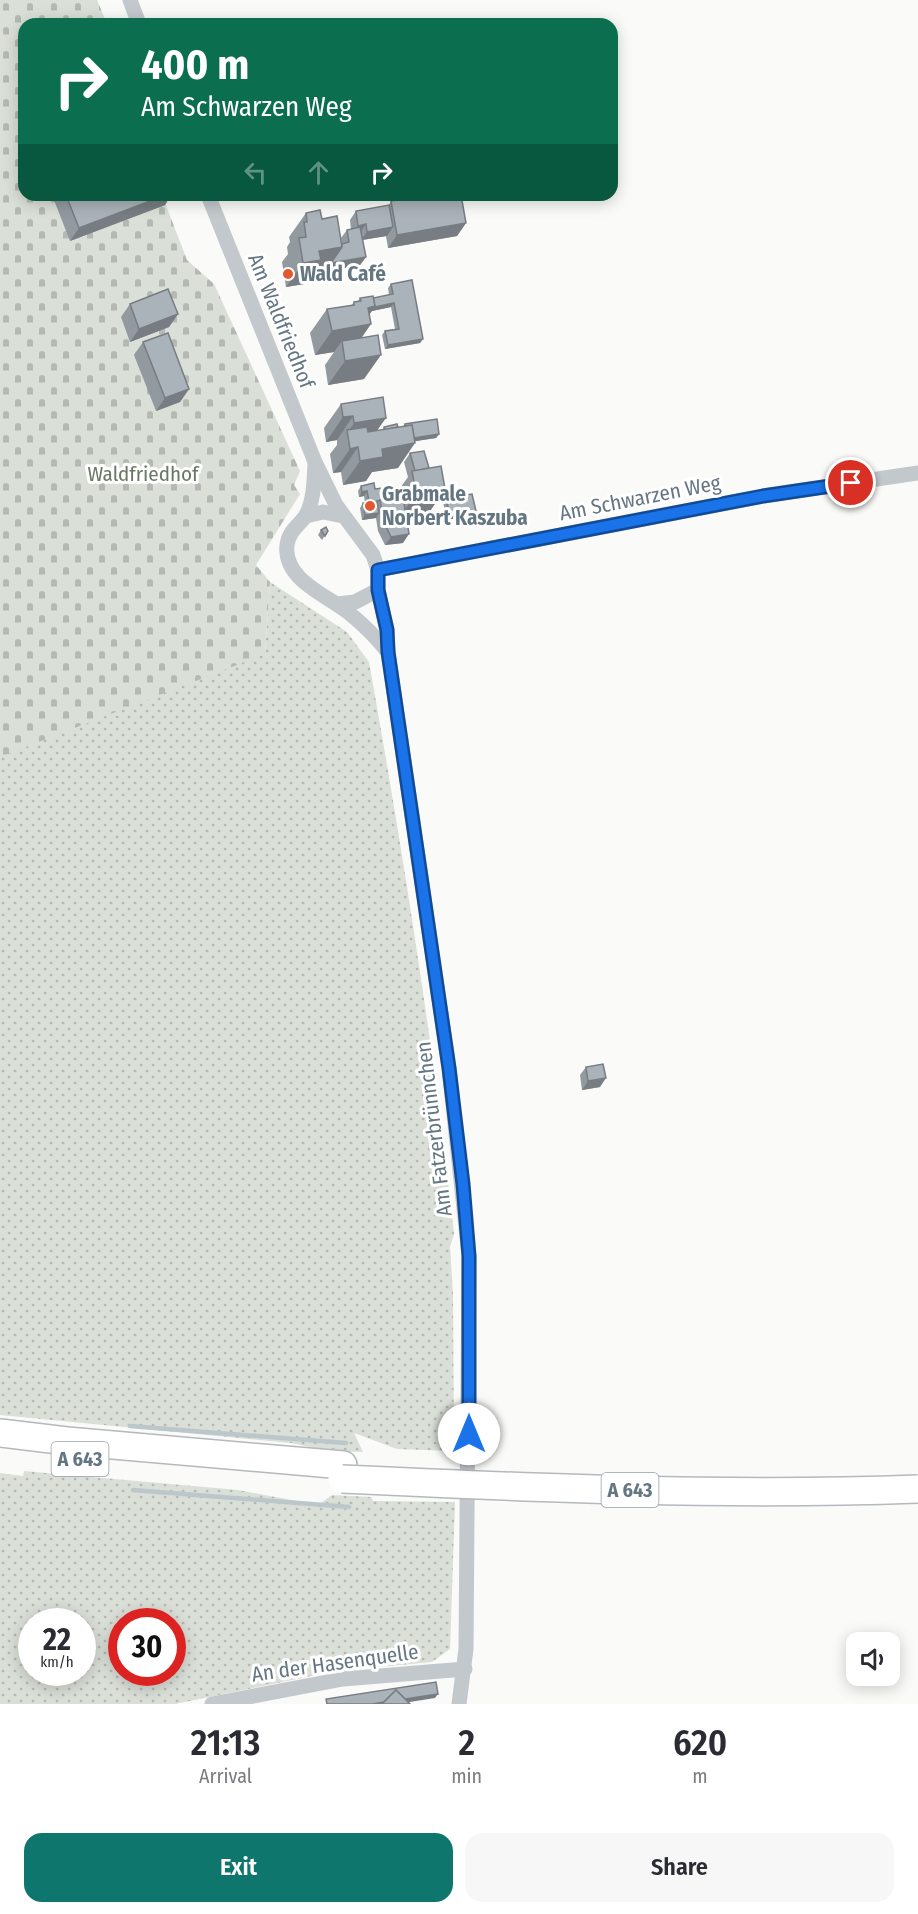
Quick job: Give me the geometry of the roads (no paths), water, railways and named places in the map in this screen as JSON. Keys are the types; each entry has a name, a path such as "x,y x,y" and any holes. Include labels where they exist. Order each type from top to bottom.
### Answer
{"highway":[{"name":"A 643","path":"0,1433 343,1472 528,1488 714,1491 918,1489"},
{"name":"A 643","path":"0,1449 161,1468 575,1475 918,1471"}],"street":[{"path":"130,0 137,18"},
{"name":"Am Waldfriedhof","path":"210,201 315,462"},
{"path":"315,462 344,516 366,543 378,570 378,590 355,602 337,604"},
{"path":"315,462 313,486 306,516 289,536 287,546 289,561 304,581 337,604 374,635 388,652"},
{"name":"Am Schwarzen Weg","path":"378,570 763,496 918,473"},
{"path":"306,516 323,512 344,516"},
{"name":"Am Fatzerbrünnchen","path":"378,590 387,630 388,652 449,1068 469,1256 465,1669 459,1704"},
{"name":"An der Hasenquelle","path":"212,1704 343,1679 465,1669"}],"waterway":[{"path":"130,1426 346,1443"},
{"path":"133,1490 349,1507"}],"place":[{"name":"Wald Café","path":"288,274"},
{"name":"Grabmale Norbert Kaszuba","path":"370,506"}],"park label":[{"name":"Waldfriedhof","path":"143,474"}]}
